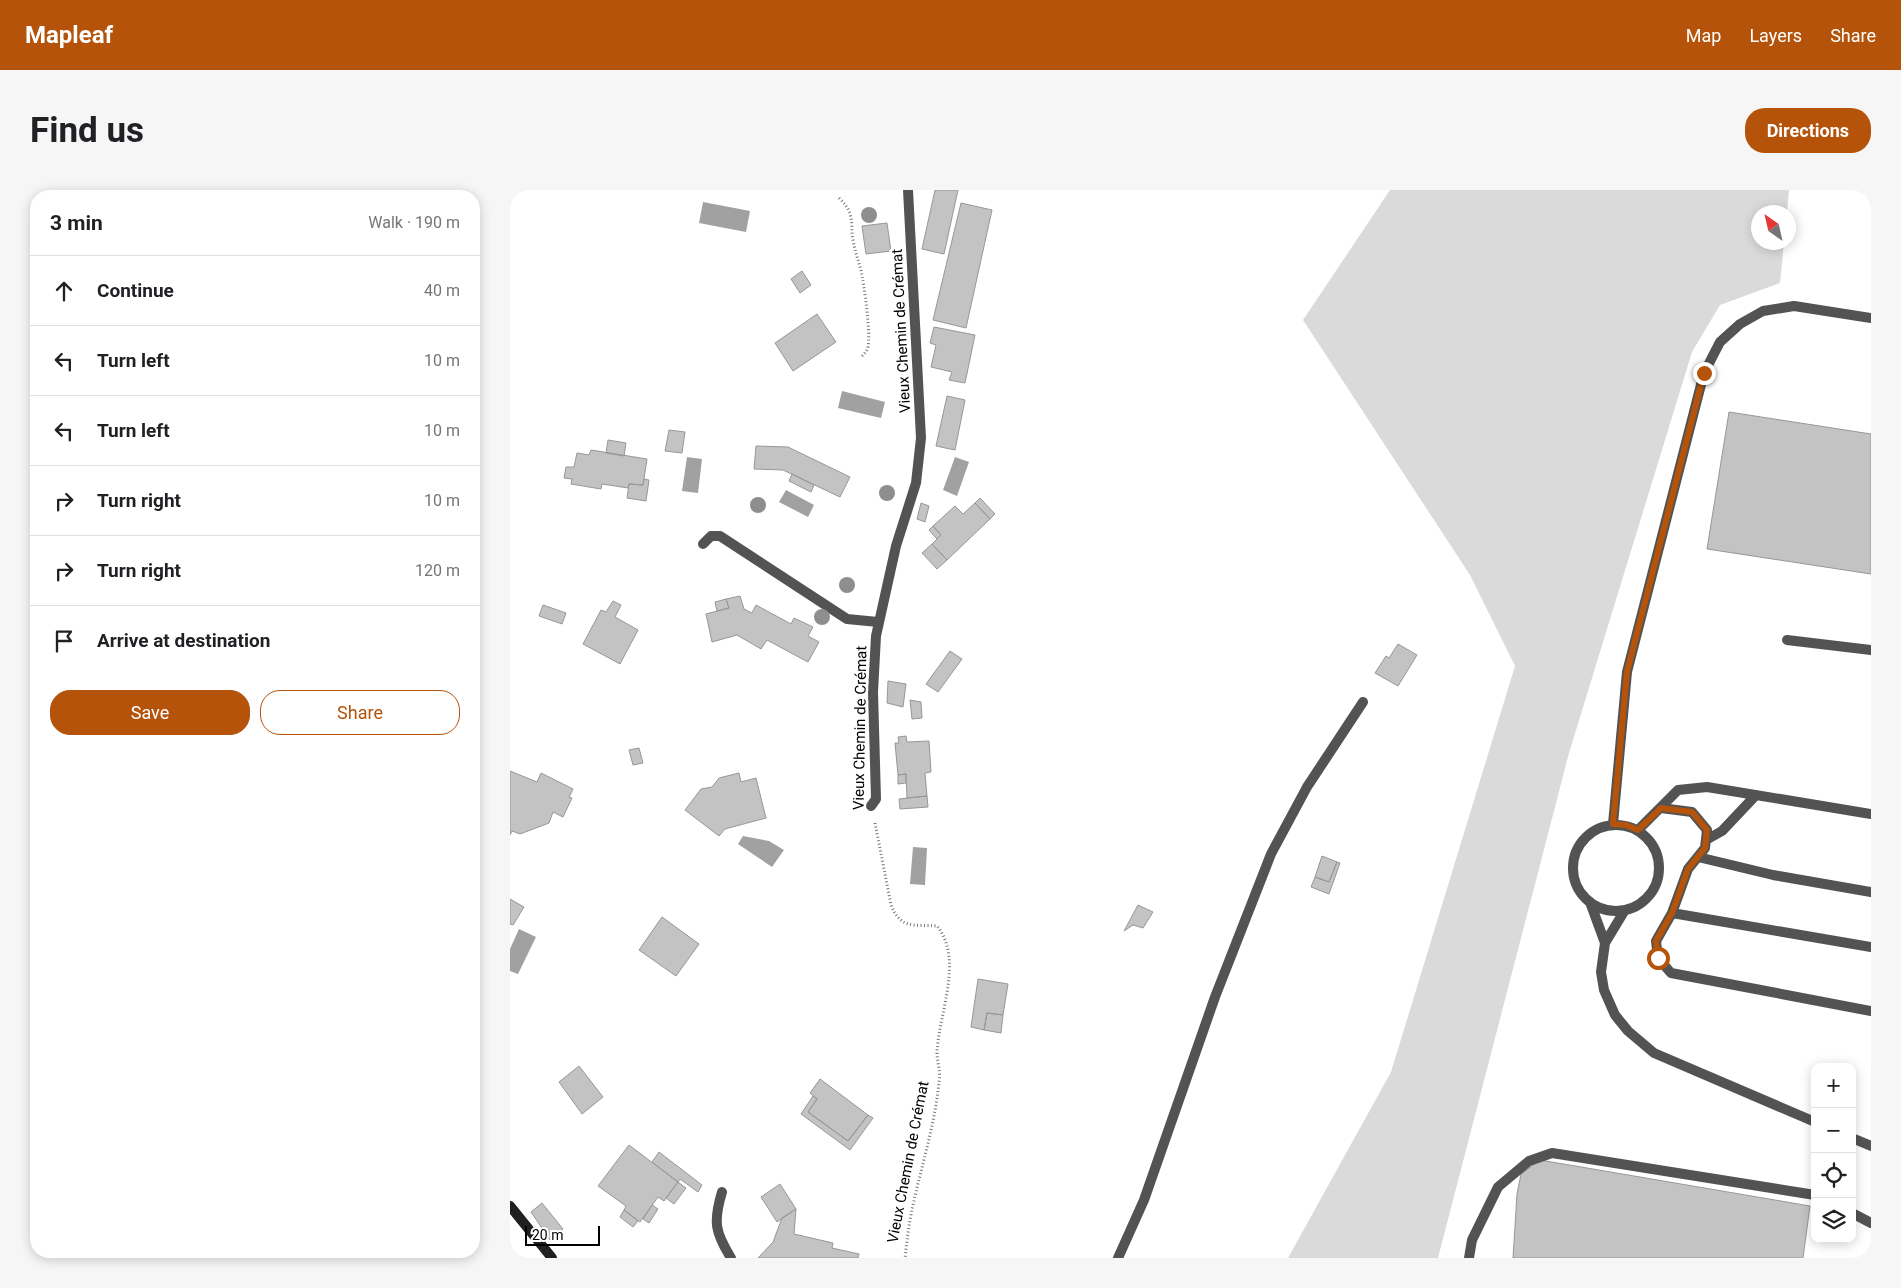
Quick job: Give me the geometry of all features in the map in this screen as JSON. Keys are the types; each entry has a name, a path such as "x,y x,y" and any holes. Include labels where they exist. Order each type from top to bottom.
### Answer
{"street":[{"name":"Vieux Chemin de Crémat","path":"871,806 876,799 873,692 878,622 896,546 916,483 922,438 908,190"},
{"path":"1613,824 1627,672 1704,373 1720,342 1740,324 1763,311 1794,306 1871,318"},
{"path":"703,544 711,536 720,536 847,619 878,622"},
{"path":"1787,640 1871,650"},
{"path":"1118,1258 1144,1200 1215,996 1271,854 1306,787 1363,702"},
{"path":"1638,830 1678,790 1707,787 1871,814"},
{"path":"1706,840 1722,831 1756,795"},
{"path":"1661,808 1692,812 1707,830 1705,848 1688,869 1672,913 1656,941 1658,958 1671,974 1871,1012"},
{"path":"1613,824 1626,825 1638,830 1649,838 1656,849 1660,862 1660,875 1648,898 1637,906 1613,911 1601,908 1590,902 1581,893 1575,881 1573,868 1575,855 1580,844 1589,834 1613,824"},
{"path":"1698,857 1773,875 1871,892"},
{"path":"1590,902 1605,942"},
{"path":"1625,910 1605,942 1601,972 1604,990 1615,1015 1628,1032 1654,1053 1811,1120"},
{"path":"1672,913 1871,947"},
{"path":"1856,1140 1871,1146"},
{"path":"1468,1258 1472,1240 1498,1187 1528,1161 1552,1153 1811,1195"},
{"path":"722,1192 716,1214 720,1240 731,1258"},
{"path":"510,1206 552,1258"},
{"path":"1856,1216 1871,1223"}],"path":[{"path":"839,198 846,205 850,214 855,254 861,270 869,334 868,346 862,356"},
{"name":"Vieux Chemin de Crémat","path":"871,806 891,905 896,917 904,924 937,926 944,934 948,956 949,975 937,1052 940,1080 935,1115 913,1206 904,1258"}],"shaded area":[{"path":"1390,190 1789,190 1788,205 1751,205 1751,250 1783,250 1780,283 1720,305 1692,352 1569,753 1438,1258 1288,1258 1391,1072 1515,666 1470,575 1303,320"},
{"path":"703,202 750,211 746,232 699,223"},
{"path":"842,391 885,402 881,418 838,408"},
{"path":"687,457 702,459 698,493 682,491"},
{"path":"955,457 969,462 957,496 943,490"},
{"path":"786,490 814,505 808,517 779,502"},
{"path":"743,836 769,841 784,850 772,867 738,844"},
{"path":"913,847 927,848 925,885 910,884"},
{"path":"519,929 536,937 518,974 510,971 510,949"}],"building":[{"path":"935,190 958,190 944,254 922,249"},
{"path":"961,203 992,210 966,328 933,320"},
{"path":"887,223 891,251 866,254 862,226"},
{"path":"802,271 811,285 800,293 791,279"},
{"path":"817,314 836,342 793,371 775,343"},
{"path":"934,327 975,335 965,383 949,380 952,372 931,367 936,345 930,343"},
{"path":"947,396 965,400 955,450 936,446"},
{"path":"1729,412 1871,434 1871,574 1707,549"},
{"path":"669,430 685,432 682,453 665,451"},
{"path":"608,440 626,443 624,456 606,453"},
{"path":"756,446 788,447 850,477 840,497 783,470 754,469"},
{"path":"591,450 647,459 643,485 629,484 628,488 602,484 601,489 571,484 572,479 564,478 566,467 574,467 577,453 589,455"},
{"path":"792,474 814,485 811,492 789,481"},
{"path":"644,479 649,480 646,501 627,498 629,484 643,485"},
{"path":"980,498 995,514 990,519 975,503"},
{"path":"921,503 929,506 925,522 917,519"},
{"path":"975,503 990,519 947,560 932,544 941,535 933,526 955,506 963,514"},
{"path":"933,526 941,535 937,539 929,530"},
{"path":"932,544 947,560 937,569 922,553"},
{"path":"740,596 744,609 752,613 756,605 791,624 794,618 813,627 808,636 819,642 808,662 767,640 761,649 737,635 712,642 706,614 729,608 726,599"},
{"path":"726,599 729,608 717,611 715,602"},
{"path":"613,601 621,605 615,617 638,630 620,664 583,644 601,610 606,612"},
{"path":"543,605 566,613 562,624 539,616"},
{"path":"1398,644 1417,655 1398,686 1375,673 1386,656 1389,658"},
{"path":"950,651 962,659 938,692 926,684"},
{"path":"888,681 906,684 903,707 887,703"},
{"path":"910,700 921,702 922,718 912,719"},
{"path":"906,736 907,742 929,741 931,772 925,773 927,796 907,798 906,774 898,775 895,743 899,743 898,737"},
{"path":"639,748 643,763 633,765 629,750"},
{"path":"510,771 537,782 541,773 573,789 569,797 572,798 563,817 553,812 549,823 520,834 512,831 510,835"},
{"path":"739,773 741,782 756,778 766,818 725,829 719,836 685,810 701,789 712,787 719,778"},
{"path":"906,774 906,783 898,784 898,775"},
{"path":"927,796 928,807 900,809 899,799"},
{"path":"1322,856 1337,862 1329,882 1315,877"},
{"path":"1337,862 1340,863 1329,894 1311,887 1315,877 1329,882"},
{"path":"510,899 524,907 513,925 510,924"},
{"path":"1138,905 1153,912 1143,928 1133,925 1124,931"},
{"path":"662,917 699,944 676,976 639,950"},
{"path":"978,979 1008,984 1003,1015 987,1013 984,1030 971,1027"},
{"path":"987,1013 1003,1015 1001,1033 984,1030"},
{"path":"579,1066 603,1097 582,1114 559,1082"},
{"path":"820,1079 868,1115 848,1141 808,1112 817,1099 810,1093"},
{"path":"813,1096 817,1099 808,1112 848,1141 868,1115 873,1118 850,1150 801,1114"},
{"path":"629,1145 678,1182 664,1201 658,1197 640,1222 624,1210 626,1206 598,1186"},
{"path":"659,1152 702,1185 698,1192 680,1179 678,1182 652,1162"},
{"path":"1540,1160 1810,1206 1803,1258 1513,1258 1517,1194 1521,1174"},
{"path":"678,1182 686,1188 674,1204 666,1198"},
{"path":"780,1184 796,1209 777,1222 761,1197"},
{"path":"542,1203 563,1229 550,1240 531,1212"},
{"path":"652,1205 658,1209 649,1223 643,1219"},
{"path":"796,1209 794,1234 833,1243 832,1248 859,1254 858,1258 758,1258 773,1242 782,1218"},
{"path":"624,1210 638,1221 633,1227 620,1217"}],"route":[{"path":"1658,958 1656,941 1672,913 1688,869 1705,848 1707,830 1692,812 1661,808 1638,830 1626,825 1613,824 1627,672 1704,373"}]}
